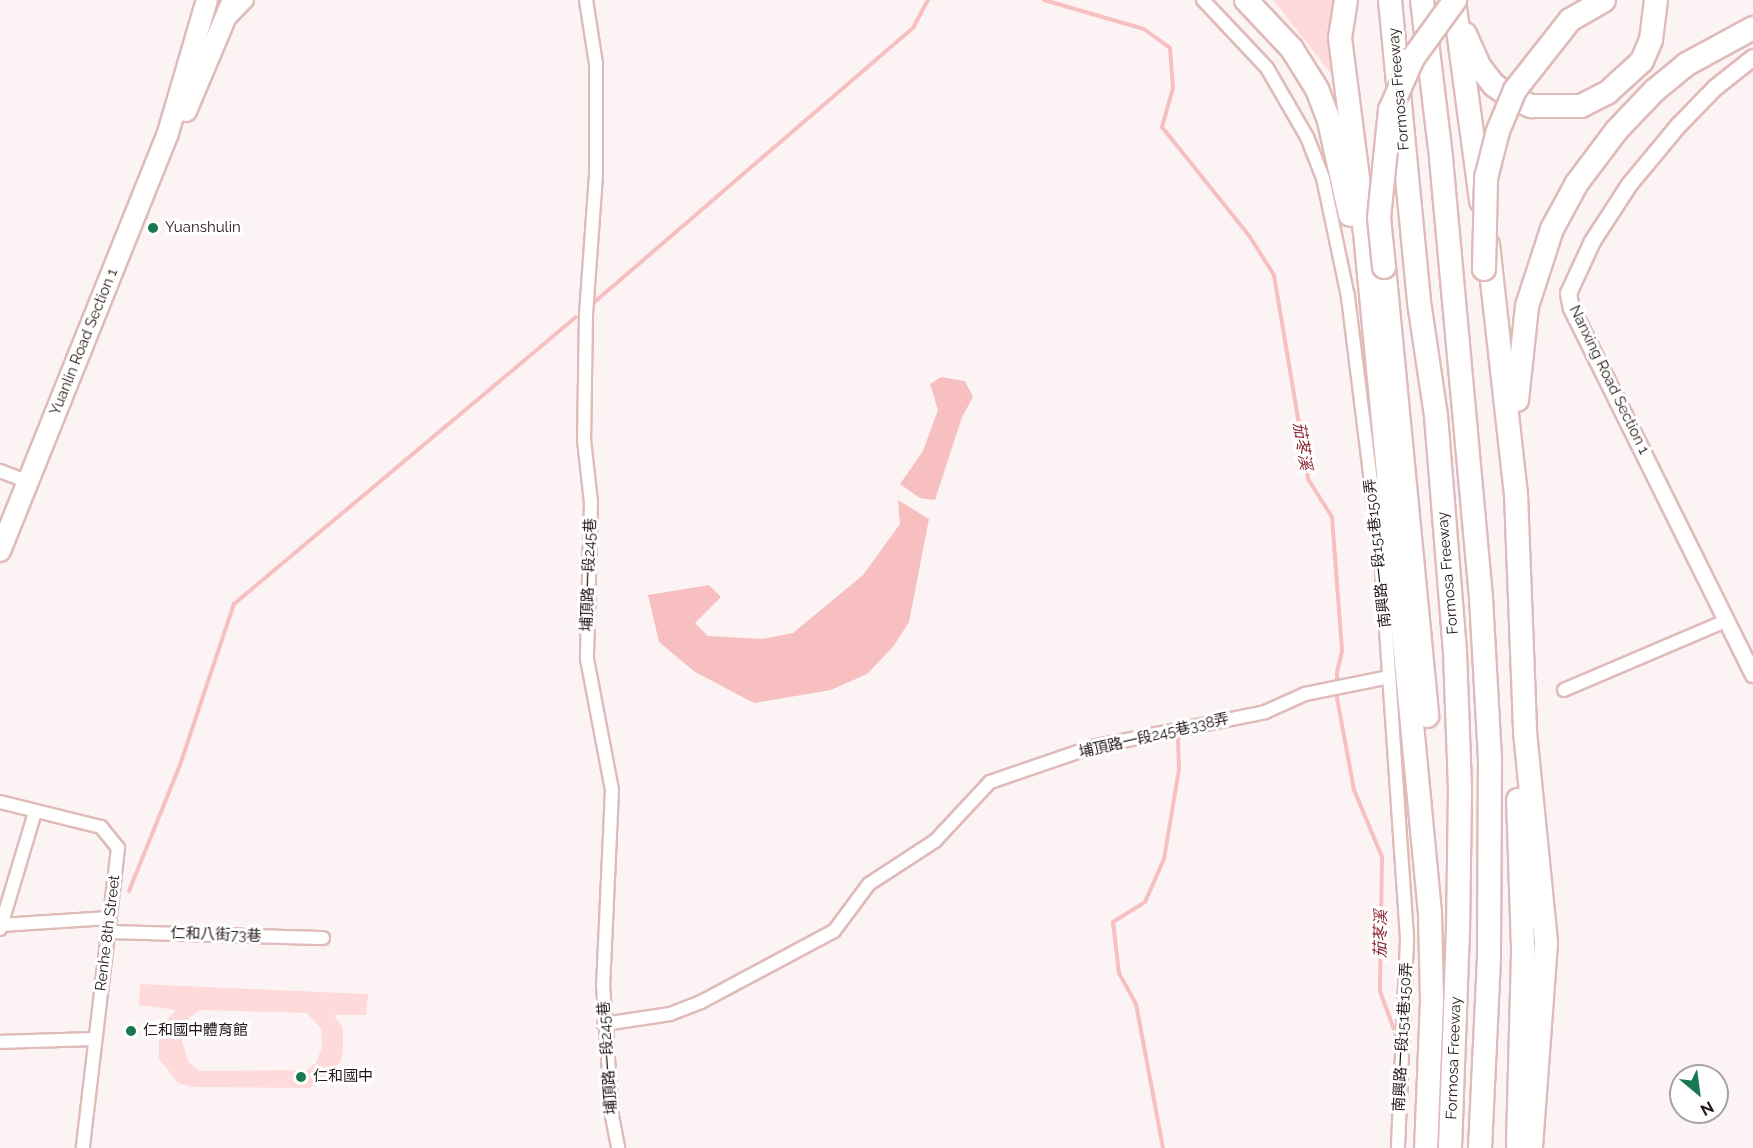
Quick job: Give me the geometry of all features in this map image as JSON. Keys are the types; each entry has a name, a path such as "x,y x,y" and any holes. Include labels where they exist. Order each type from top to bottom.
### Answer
{"highway":[{"path":"1246,0 1292,50 1317,89 1338,157 1370,307"},
{"path":"1346,0 1340,38 1365,232 1370,307 1430,913"},
{"name":"Formosa Freeway","path":"1390,0 1419,302 1436,416 1455,652 1460,789 1458,929 1450,1148"},
{"name":"Formosa Freeway","path":"1422,0 1441,158 1481,598 1490,758 1489,958 1480,1148"},
{"path":"1455,0 1468,43 1494,85 1531,106 1556,109 1581,106 1628,77 1651,40 1656,0"},
{"path":"1455,0 1488,241 1516,494"},
{"path":"1426,1148 1432,1001 1430,913 1432,810 1424,672 1379,218 1390,110 1413,58 1455,0"},
{"path":"1518,1148 1523,948 1520,845 1509,595 1485,268 1486,178 1498,131 1515,90 1570,20 1604,0"},
{"path":"1531,1148 1546,943 1525,732 1516,494 1517,374 1527,306 1552,229 1599,153 1654,91 1687,64 1753,28"}],"main road":[{"name":"Yuanlin Road Section 1","path":"0,551 168,133 207,0"},
{"name":"Yuanlin Road Section 1","path":"168,133 186,111 233,0"},
{"path":"226,19 245,0"}],"street":[{"name":"埔頂路一段245巷","path":"586,0 596,64 596,119 586,315 584,440 591,502 587,659 612,790 604,1024 618,1148"},
{"name":"南興路一段151巷150弄","path":"1203,0 1267,68 1307,137 1323,178 1351,321 1382,571 1407,939 1398,1148"},
{"name":"Nanxing Road Section 1","path":"1753,57 1715,87 1678,124 1629,184 1592,242 1568,292 1571,308 1753,674"},
{"path":"0,471 27,482"},
{"path":"1564,690 1726,621"},
{"name":"埔頂路一段245巷338弄","path":"604,1024 670,1014 701,1002 834,931 868,884 935,841 990,783 1092,747 1264,712 1324,689 1389,676"},
{"name":"Renhe 8th Street","path":"0,802 101,827 110,835 118,848 83,1148"},
{"path":"35,812 1,927 110,918"},
{"name":"仁和八街73巷","path":"108,932 323,938"},
{"path":"0,1042 95,1039"}],"shaded area":[{"path":"1273,0 1335,0 1330,21 1333,76"},
{"path":"941,377 965,381 973,397 962,417 935,500 920,498 900,484 923,451 938,410 930,384"},
{"path":"898,500 929,519 909,622 893,647 867,674 831,690 754,703 695,672 659,642 648,595 709,585 721,597 695,623 708,636 762,639 793,633 863,575 900,524"},
{"path":"140,984 368,994 366,1015 334,1015 343,1028 341,1061 321,1082 309,1088 192,1087 178,1083 159,1059 159,1029 176,1010 139,1005","holes":["200,1010 307,1013 321,1029 322,1047 316,1063 306,1070 200,1071 188,1061 182,1041 190,1017"]}],"waterway":[{"path":"591,305 913,28 928,0"},
{"name":"茄苳溪","path":"1044,0 1144,29 1170,48 1173,88 1162,127 1250,237 1274,275 1308,479 1332,517 1342,651 1337,673 1337,698 1354,790 1382,857 1380,991 1397,1038"},
{"path":"129,891 180,765 234,604 576,317"},
{"path":"1163,1148 1136,1004 1119,973 1113,922 1145,902 1164,859 1179,769 1178,735"}],"place":[{"name":"Yuanshulin","path":"153,228"},
{"name":"仁和國中體育館","path":"131,1031"},
{"name":"仁和國中","path":"301,1077"}]}
